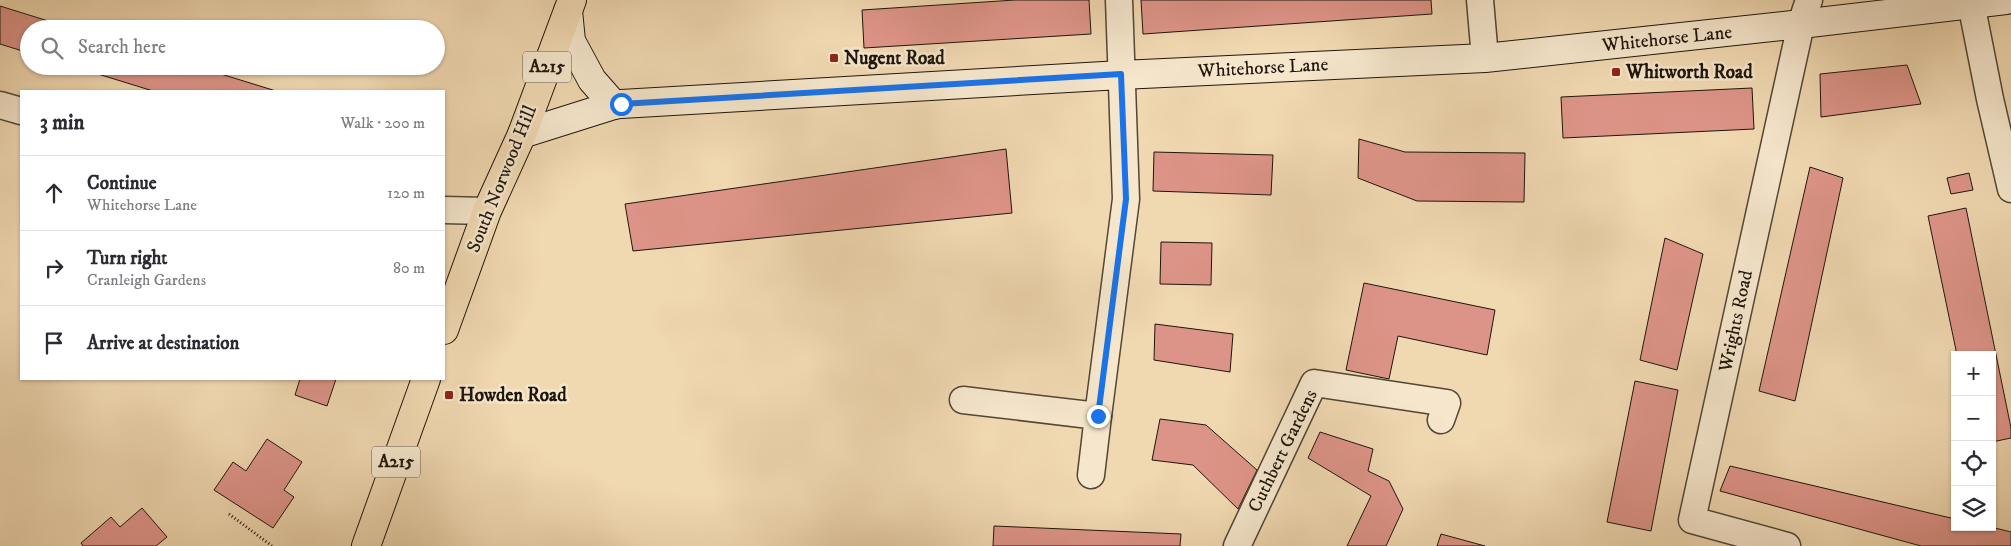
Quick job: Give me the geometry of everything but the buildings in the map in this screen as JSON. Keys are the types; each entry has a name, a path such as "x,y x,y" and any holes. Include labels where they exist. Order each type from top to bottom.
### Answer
{"main road":[{"name":"Whitehorse Lane","path":"522,134 614,105 1121,74 1485,58 1805,12 2006,0"},
{"path":"570,5 571,41 592,80 614,105"},
{"name":"South Norwood Hill","path":"445,327 487,211 522,134 570,5"},
{"name":"A215","path":"366,546 426,380"}],"street":[{"path":"1091,476 1126,199 1119,0"},
{"path":"1480,0 1485,58"},
{"path":"1971,3 1990,99 2011,189"},
{"name":"Wrights Road","path":"1787,546 1692,520 1805,12"},
{"path":"0,105 20,111"},
{"path":"445,210 487,211"},
{"name":"Cuthbert Gardens","path":"1237,546 1314,383 1447,403 1441,420"},
{"path":"963,400 1098,416"}],"path":[{"path":"229,514 272,546"}],"place":[{"name":"Nugent Road","path":"834,58"},
{"name":"Whitworth Road","path":"1616,72"},
{"name":"Howden Road","path":"449,395"}],"route":[{"path":"621,104 1121,74 1126,199 1098,416"}]}
